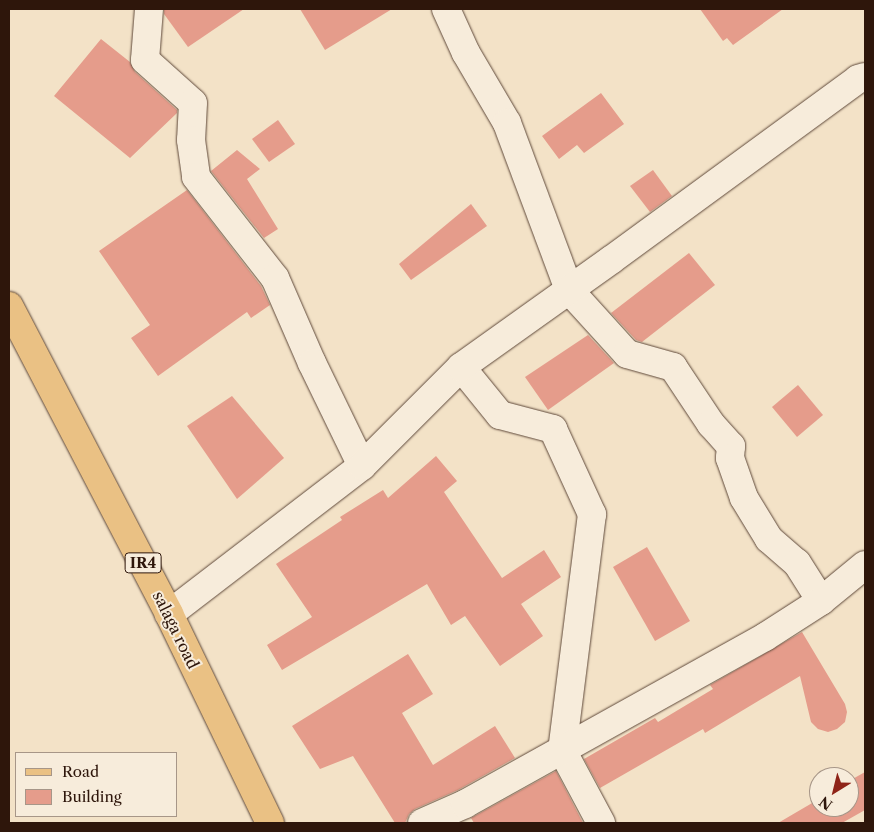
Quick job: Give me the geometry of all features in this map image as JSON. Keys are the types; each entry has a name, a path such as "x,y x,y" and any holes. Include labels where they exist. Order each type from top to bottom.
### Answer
{"main road":[{"name":"salaga road","path":"9,306 169,614 270,823"}],"street":[{"path":"149,9 145,60 193,103 191,140 196,177 275,278 312,363 362,466"},
{"path":"446,9 466,53 507,123 569,290 628,354 673,367 711,424 731,446 730,458 744,498 769,539 797,563 821,601"},
{"path":"169,614 362,466 461,367 863,83"},
{"path":"461,367 500,416 553,430 592,514 562,750 601,823"},
{"path":"422,823 465,804 765,636 821,601 865,565"}],"building":[{"path":"164,9 244,9 188,47 164,14"},
{"path":"300,9 392,9 325,50"},
{"path":"700,9 783,9 733,45 727,38 723,41"},
{"path":"101,39 130,62 135,72 177,110 177,113 130,158 54,96"},
{"path":"601,93 624,124 584,153 577,145 559,159 542,136"},
{"path":"278,120 295,144 269,162 252,139"},
{"path":"237,150 260,169 247,179 278,229 264,238 211,171"},
{"path":"653,170 672,196 650,212 630,186"},
{"path":"187,190 261,286 270,305 251,318 247,312 158,376 131,338 150,325 99,251"},
{"path":"471,204 487,226 411,280 399,264"},
{"path":"689,253 715,285 642,342 636,340 611,313"},
{"path":"588,335 614,363 548,410 525,377"},
{"path":"798,385 823,415 797,437 772,407"},
{"path":"232,396 284,458 237,499 187,426"},
{"path":"436,456 457,481 444,492 502,578 544,550 561,577 521,604 543,636 500,666 465,616 451,625 427,584 282,670 267,645 312,617 276,564 342,520 340,517 383,490 388,498"},
{"path":"647,547 690,621 655,641 613,567"},
{"path":"802,632 845,704 847,712 845,722 837,729 828,732 818,729 811,722 800,676 705,733 703,729 600,788 584,759 655,718 658,722 713,689 710,685"},
{"path":"408,654 433,694 402,713 433,765 495,726 515,758 458,790 415,809 409,814 405,823 395,823 353,756 320,769 292,726"},
{"path":"556,771 583,823 474,823 471,818"},
{"path":"865,772 865,810 859,813 859,775"},
{"path":"809,805 809,817 853,817 842,823 778,823"}]}
